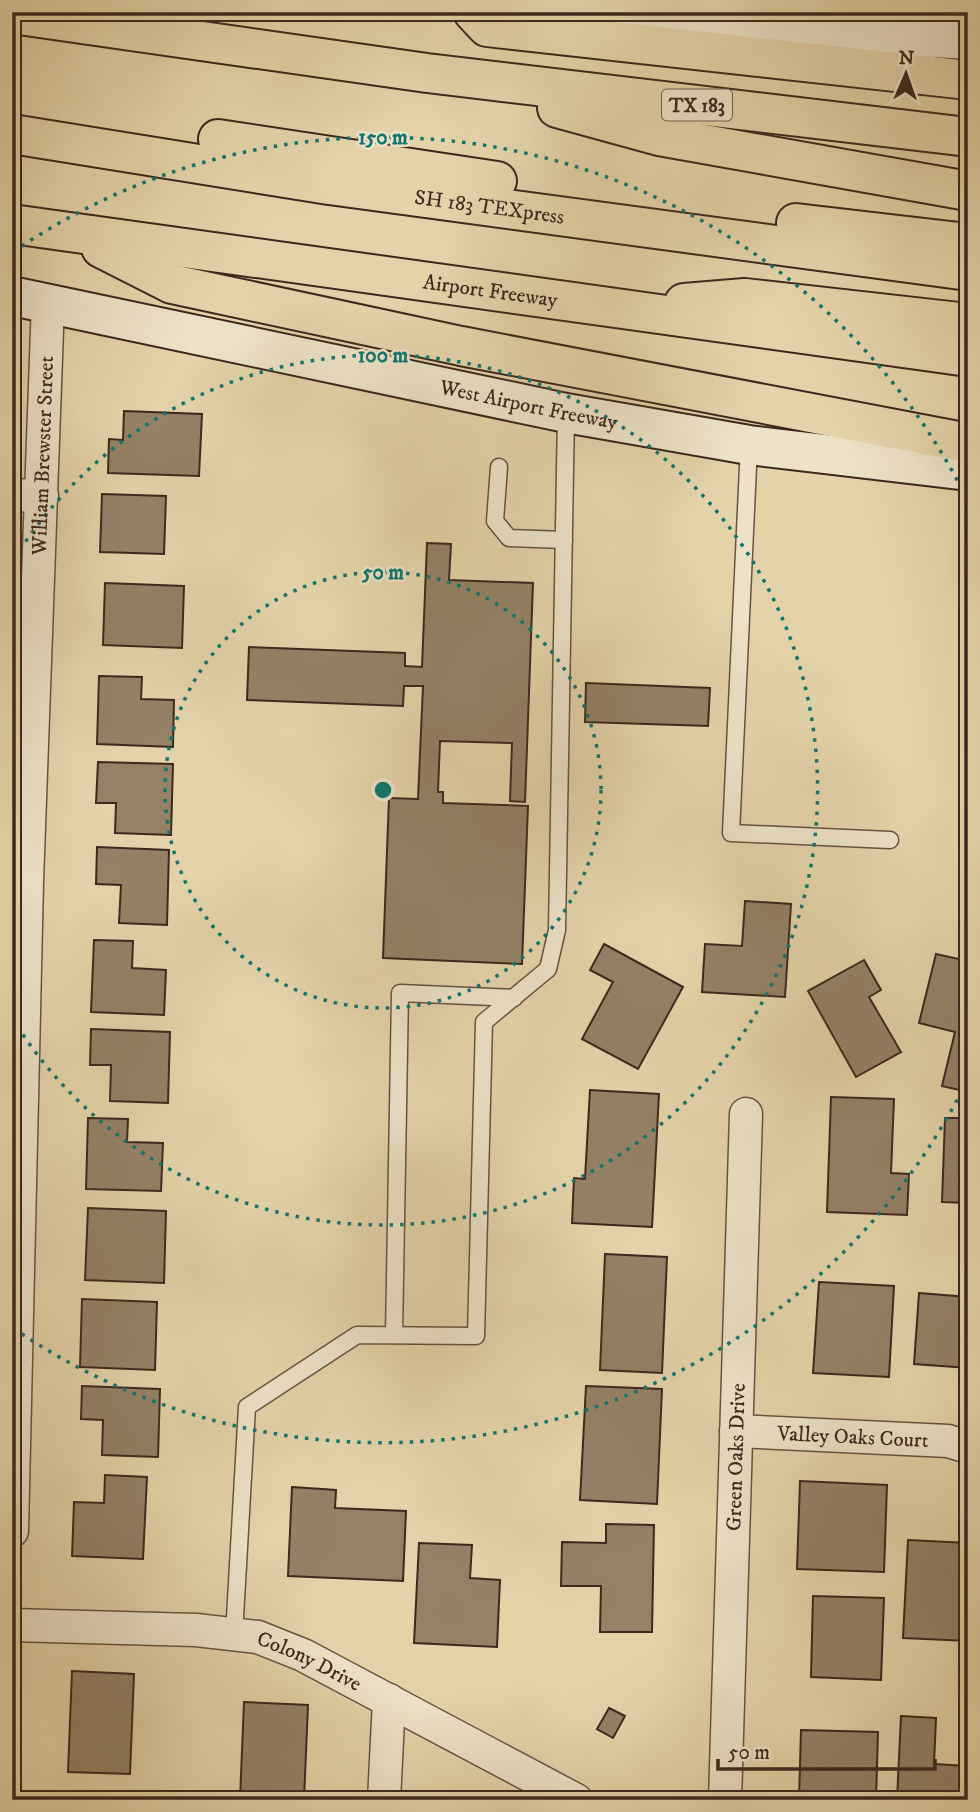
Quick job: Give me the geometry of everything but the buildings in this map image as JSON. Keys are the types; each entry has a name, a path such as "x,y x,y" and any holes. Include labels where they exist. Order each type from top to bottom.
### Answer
{"highway":[{"path":"473,12 487,27 968,80"},
{"name":"TX 183","path":"12,14 427,73 968,137"},
{"path":"427,73 659,136 968,191"},
{"name":"SH 183 TEXpress","path":"12,110 768,219 968,243"},
{"name":"SH 183 TEXpress","path":"12,134 329,185 968,271"},
{"name":"Airport Freeway","path":"12,224 968,357"},
{"path":"71,233 172,284 461,346 968,443"},
{"path":"609,309 745,298 968,323"}],"main road":[{"path":"599,12 775,29 968,40"},
{"name":"West Airport Freeway","path":"30,299 566,413 749,445 968,471"}],"street":[{"name":"William Brewster Street","path":"12,1531 30,299"},
{"name":"Green Oaks Drive","path":"725,1800 746,1114"},
{"name":"Valley Oaks Court","path":"736,1431 948,1441 968,1447"},
{"name":"Colony Drive","path":"12,1625 196,1630 257,1637 303,1655 576,1800"},
{"path":"384,1800 389,1700"}],"lane":[{"path":"234,1635 247,1407 356,1335 476,1336 484,1022 548,970 557,930 566,413"},
{"path":"749,445 731,833 890,840"},
{"path":"499,467 495,521 509,538 564,540"},
{"path":"394,1335 400,993 514,998"}]}
